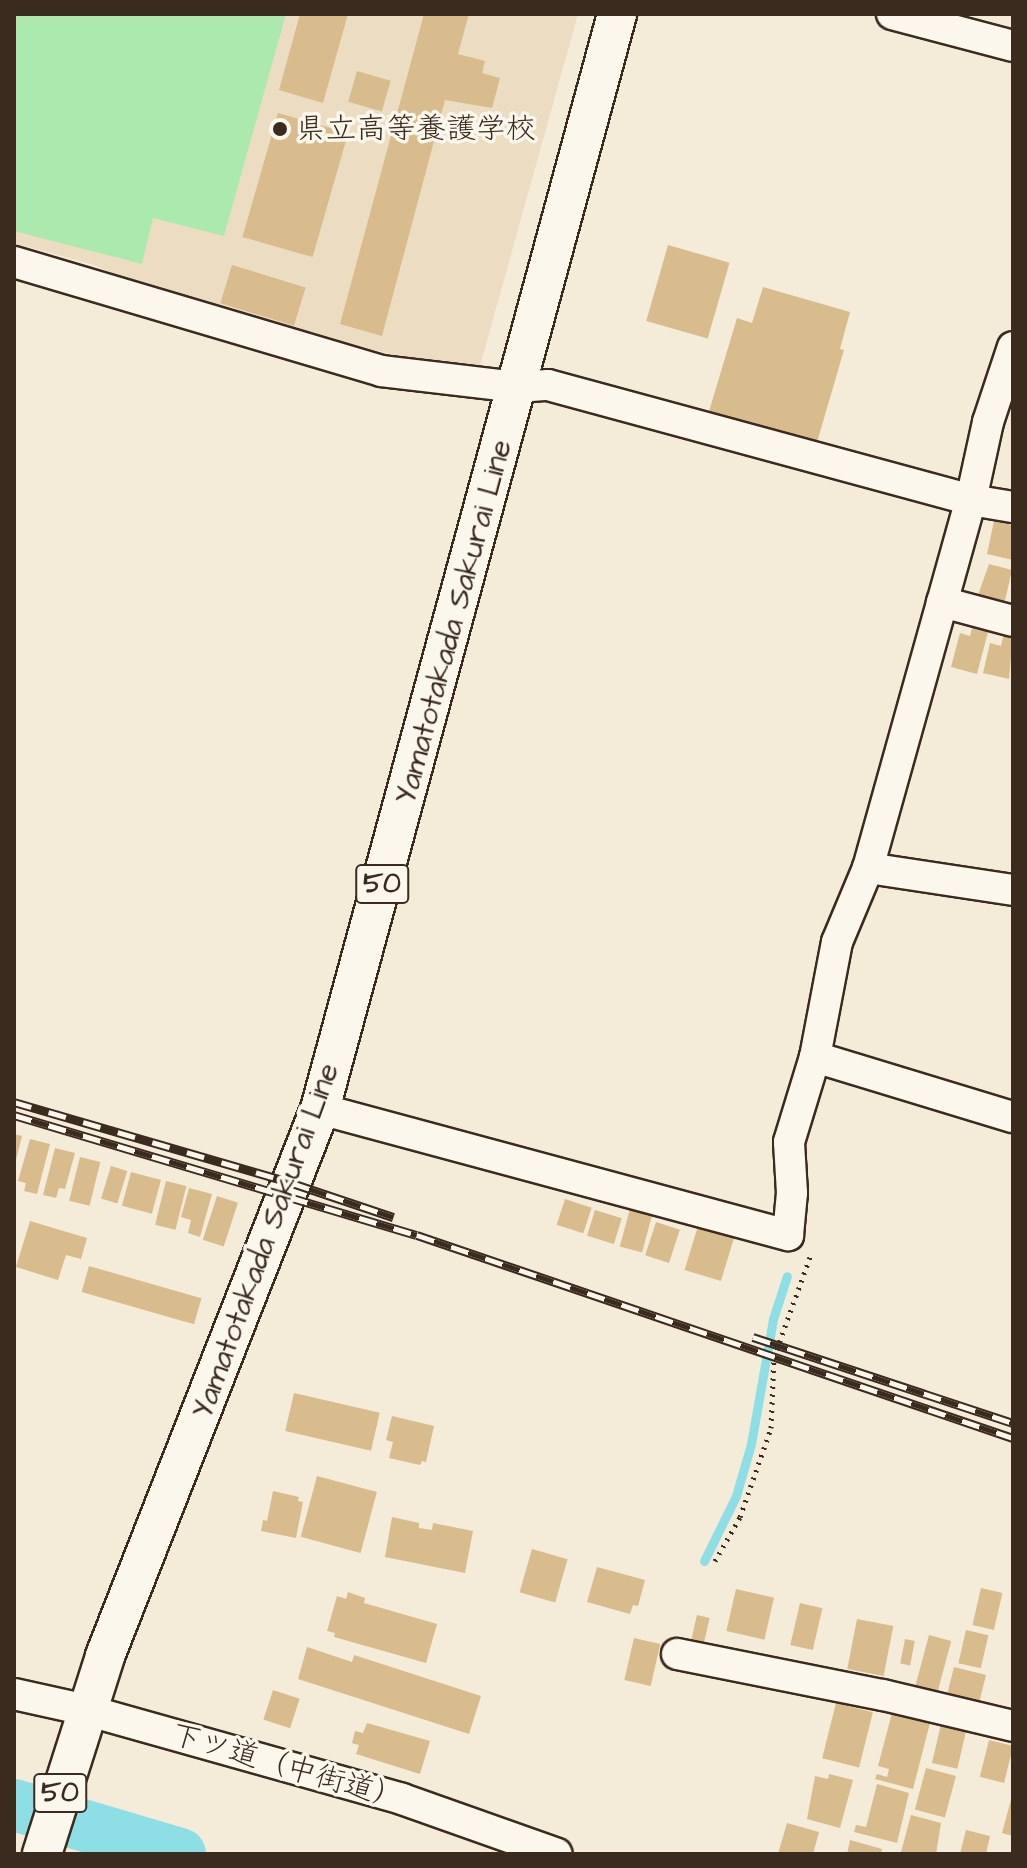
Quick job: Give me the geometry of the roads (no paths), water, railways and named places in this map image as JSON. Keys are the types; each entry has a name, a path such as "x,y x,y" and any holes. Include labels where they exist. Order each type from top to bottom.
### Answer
{"main road":[{"name":"Yamatotakada Sakurai Line","path":"42,1854 82,1721 320,1109 617,14"}],"street":[{"path":"892,14 1013,46"},
{"path":"14,262 381,371 518,387 548,385 971,500 1013,507"},
{"path":"320,1109 788,1235 792,1193 789,1142 815,1057 837,942 868,868 971,500 988,422 1013,347"},
{"path":"942,602 1013,621"},
{"path":"868,868 1013,890"},
{"path":"815,1057 1013,1117"},
{"path":"677,1654 883,1695 1013,1726"},
{"name":"下ツ道（中街道）","path":"14,1694 82,1721 402,1799 557,1854"}],"waterway":[{"path":"704,1561 736,1496 751,1444 773,1319 787,1276"},
{"path":"14,1805 180,1854"}],"railway":[{"path":"14,1102 292,1183 393,1217"},
{"path":"14,1115 417,1235 1013,1438"},
{"path":"753,1337 1013,1423"}],"place":[{"name":"県立高等養護学校","path":"280,129"}]}
